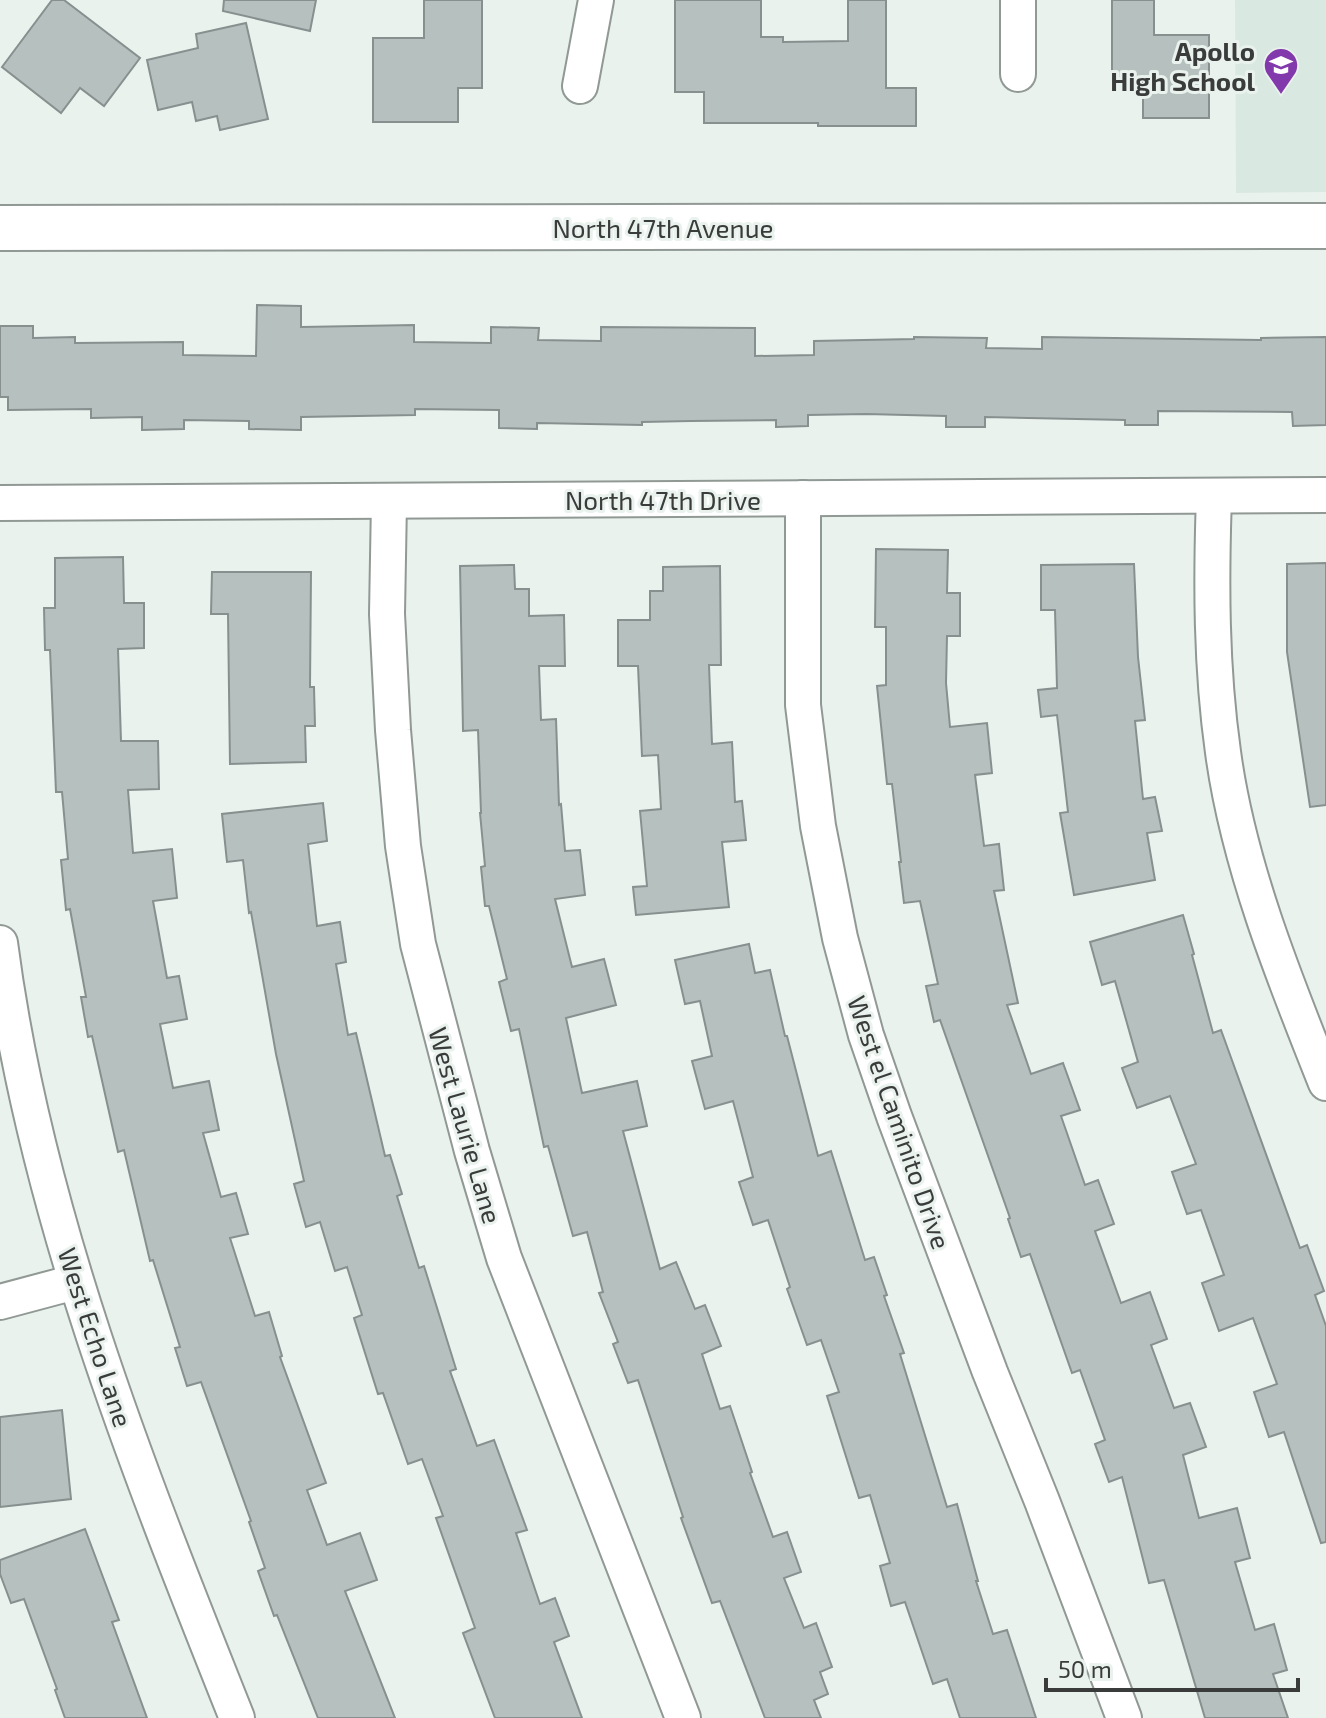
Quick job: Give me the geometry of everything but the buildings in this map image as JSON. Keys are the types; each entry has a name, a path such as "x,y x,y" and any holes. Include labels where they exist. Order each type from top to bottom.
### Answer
{"street":[{"path":"580,86 596,0"},
{"path":"1018,0 1018,74"},
{"name":"North 47th Avenue","path":"0,228 1326,226"},
{"name":"North 47th Drive","path":"0,503 1326,495"},
{"path":"1214,496 1213,663 1223,754 1238,826 1262,914 1326,1083"},
{"name":"West el Caminito Drive","path":"803,498 803,705 818,826 840,938 866,1035 894,1116 1124,1718"},
{"name":"West Laurie Lane","path":"389,501 387,614 393,730 403,846 418,944 468,1138 504,1258 683,1718"},
{"name":"West Echo Lane","path":"0,943 7,998 29,1105 75,1282 177,1569 237,1718"},
{"path":"0,1302 75,1282"}],"shaded area":[{"name":"Apollo High School","path":"1235,0 1326,0 1326,192 1236,193"}],"place":[{"name":"Apollo High School","path":"1281,96"}]}
